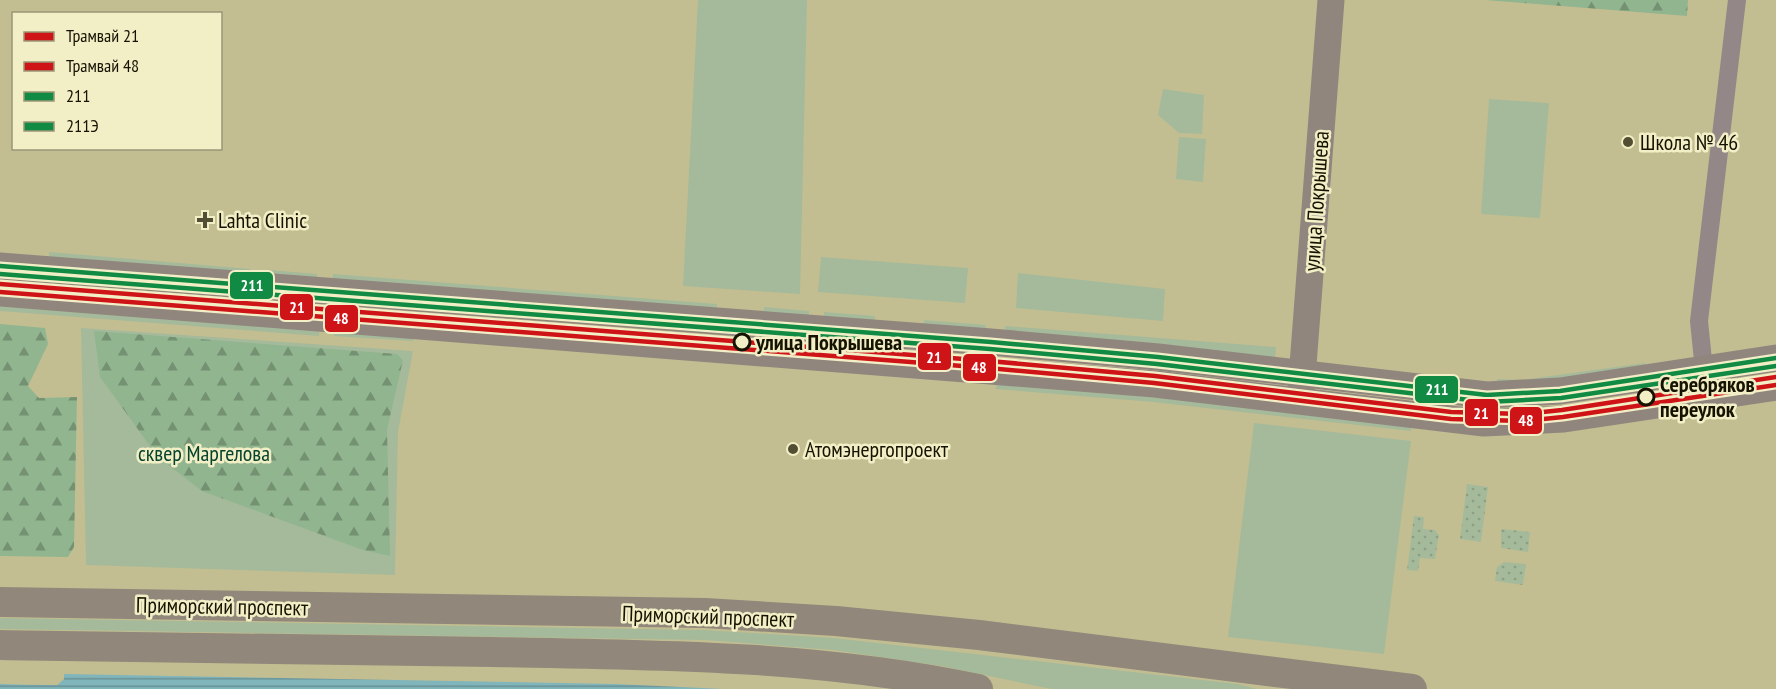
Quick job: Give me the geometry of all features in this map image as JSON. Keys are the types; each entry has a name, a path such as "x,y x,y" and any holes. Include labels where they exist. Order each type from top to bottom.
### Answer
{"main road":[{"name":"улица Покрышева","path":"1300,402 1331,0"},
{"path":"0,266 991,342 1487,395 1560,391 1776,357"},
{"path":"0,293 1155,384 1450,420 1510,423 1564,419 1776,387"},
{"name":"Приморский проспект","path":"0,602 693,613 836,621 979,635 1346,686 1412,689"},
{"name":"Приморский проспект","path":"0,645 704,655 830,666 939,681 978,689"}],"street":[{"path":"1708,397 1699,321 1737,0"}],"green space":[{"path":"698,0 807,0 800,294 683,286"},
{"path":"1485,0 1688,0 1687,16"},
{"path":"1163,89 1204,95 1202,134 1179,133 1158,115"},
{"path":"1489,99 1549,103 1540,218 1481,214"},
{"path":"1179,137 1206,139 1203,182 1176,179"},
{"path":"49,252 251,269 246,278 49,263"},
{"path":"821,257 968,268 965,303 818,292"},
{"path":"269,270 317,274 317,283 274,280"},
{"path":"1018,273 1165,289 1163,321 1016,308"},
{"path":"333,274 717,304 716,314 332,284"},
{"path":"0,300 320,324 319,336 0,311"},
{"path":"764,307 809,311 809,321 763,318"},
{"path":"824,312 875,316 874,326 824,323"},
{"path":"924,320 986,325 984,335 923,330"},
{"path":"0,324 45,328 48,344 28,386 39,398 77,397 74,547 68,557 0,556"},
{"path":"335,326 414,331 413,341 334,336"},
{"path":"1005,326 1276,347 1275,359 1005,337"},
{"name":"сквер Маргелова","path":"81,328 413,351 398,432 395,575 86,565"},
{"name":"сквер Маргелова","path":"94,331 397,354 403,360 387,430 390,556 363,550 202,491 158,457 100,377"},
{"path":"1645,363 1647,371 1497,389 1497,379 1522,380"},
{"path":"997,377 1412,422 1411,431 1153,402 996,389"},
{"path":"1254,423 1411,441 1384,654 1228,637"},
{"path":"1467,484 1488,487 1481,542 1460,539"},
{"path":"1414,516 1424,517 1423,529 1435,530 1439,535 1435,559 1420,558 1418,571 1407,570"},
{"path":"1501,529 1530,532 1528,552 1501,548"},
{"path":"1504,562 1526,564 1523,585 1495,581 1497,567"},
{"path":"0,618 704,630 834,638 1238,684 1257,689 1051,689 941,666 833,650 705,640 0,629"}],"water":[{"path":"64,674 615,684 724,689 0,689 0,684 57,685 64,679"}],"pier":[{"path":"61,674 64,674 64,679 57,685 0,684 0,681 57,682"}],"tram line":[{"name":"21","path":"0,284 989,361 1155,376 1451,412 1523,414 1562,410 1776,377"},
{"name":"48","path":"0,292 988,368 1154,383 1451,419 1523,421 1563,417 1776,385"}],"transit line":[{"name":"211","path":"0,266 991,342 1158,357 1487,395 1560,391 1776,358"},
{"name":"211Э","path":"0,274 990,349 1157,364 1487,402 1561,398 1776,366"}],"place":[{"name":"Школа № 46","path":"1628,142"},
{"name":"Lahta Clinic","path":"205,220"},
{"name":"улица Покрышева","path":"742,342"},
{"name":"Серебряков переулок","path":"1646,397"},
{"name":"Атомэнергопроект","path":"793,449"}]}
